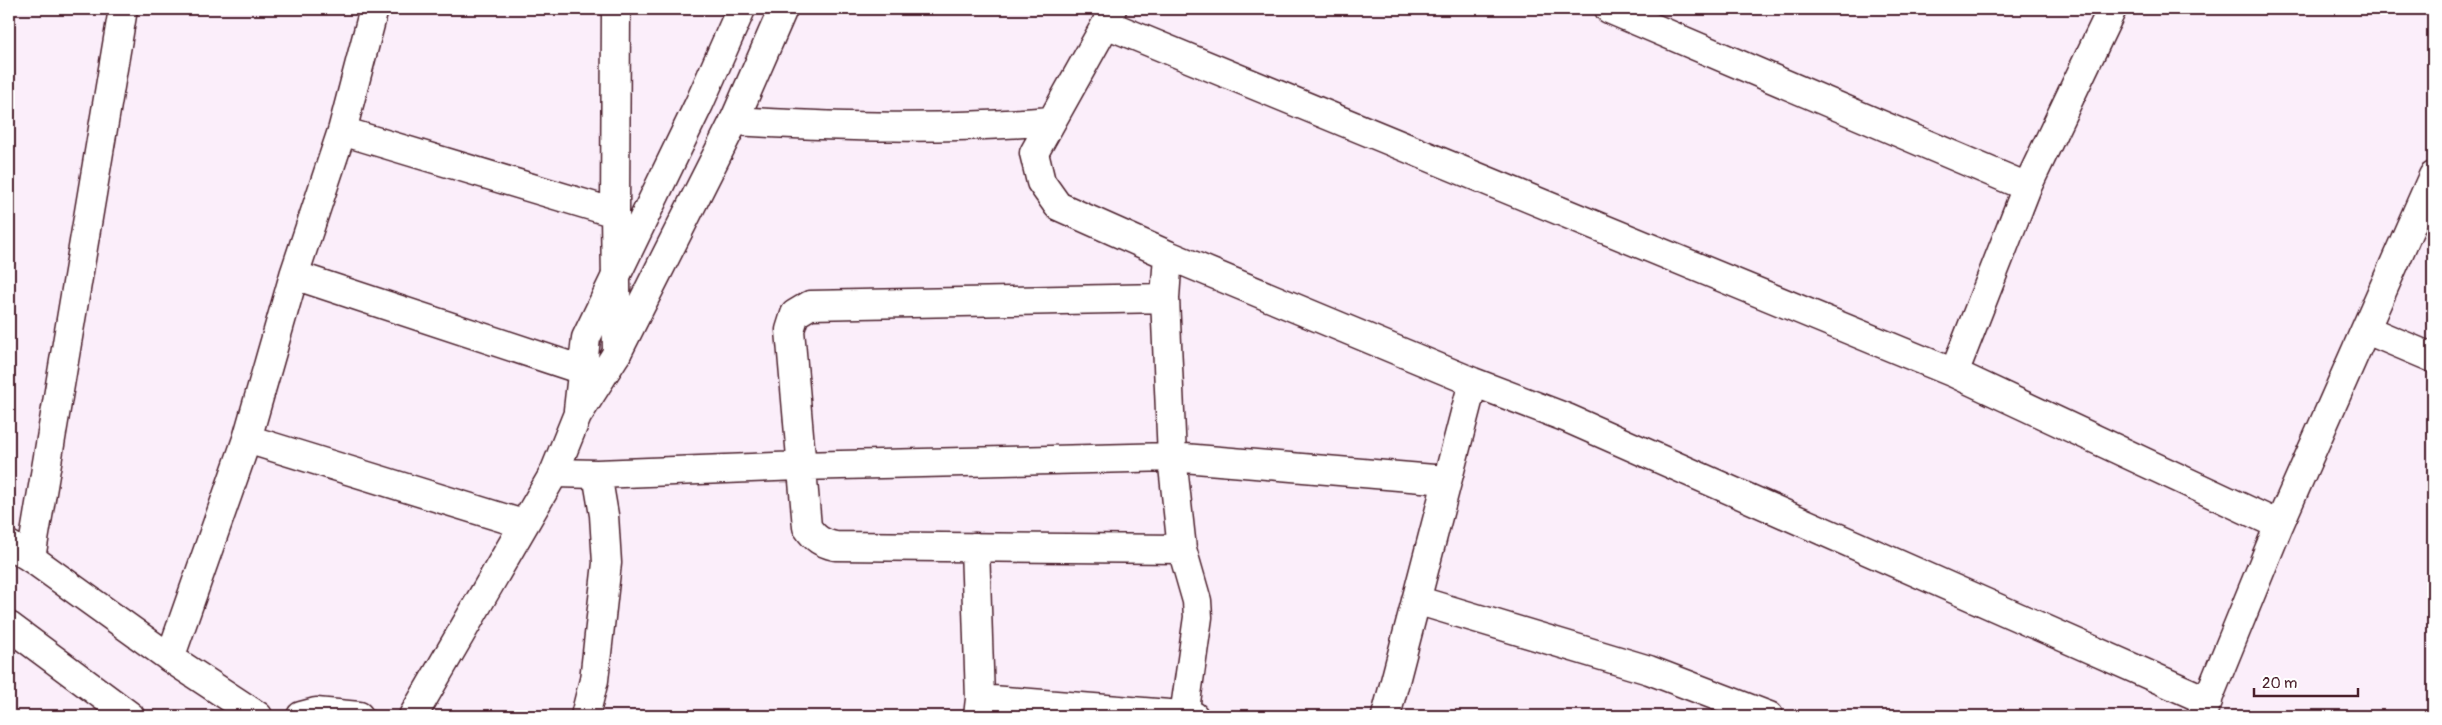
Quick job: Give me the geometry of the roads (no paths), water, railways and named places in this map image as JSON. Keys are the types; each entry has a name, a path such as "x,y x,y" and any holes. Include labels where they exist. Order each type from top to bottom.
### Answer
{"street":[{"path":"123,9 20,552 170,658 258,716"},
{"path":"170,658 247,440 294,274 342,131 374,9"},
{"path":"616,9 615,213 617,353"},
{"path":"413,716 554,473 577,416 591,374 586,338 699,104 741,9"},
{"path":"591,374 617,353 734,120 783,9"},
{"path":"1608,9 2027,187"},
{"path":"1954,373 2027,187 2112,9"},
{"path":"2279,525 1954,373 1109,16 1034,153 1041,182 1058,206 1168,255 1473,382 1567,418 2205,709 2279,525 2367,330 2433,176"},
{"path":"734,120 836,126 983,127 1051,121"},
{"path":"342,131 615,213"},
{"path":"974,547 979,707 1187,716 1198,616 1197,601 1182,549 1172,457 1165,298 1168,255"},
{"path":"294,274 591,374"},
{"path":"1165,298 810,305 795,314 790,330 800,466 807,527 813,536 822,542 835,546 1182,549"},
{"path":"2367,330 2433,358"},
{"path":"1386,716 1473,382"},
{"path":"247,440 523,524"},
{"path":"554,473 597,474 800,466 1172,457 1446,480"},
{"path":"586,716 594,680 607,563 604,515 597,474"},
{"path":"1416,600 1649,670 1770,716"},
{"path":"9,626 130,716"},
{"path":"301,716 316,712 359,716"}]}
